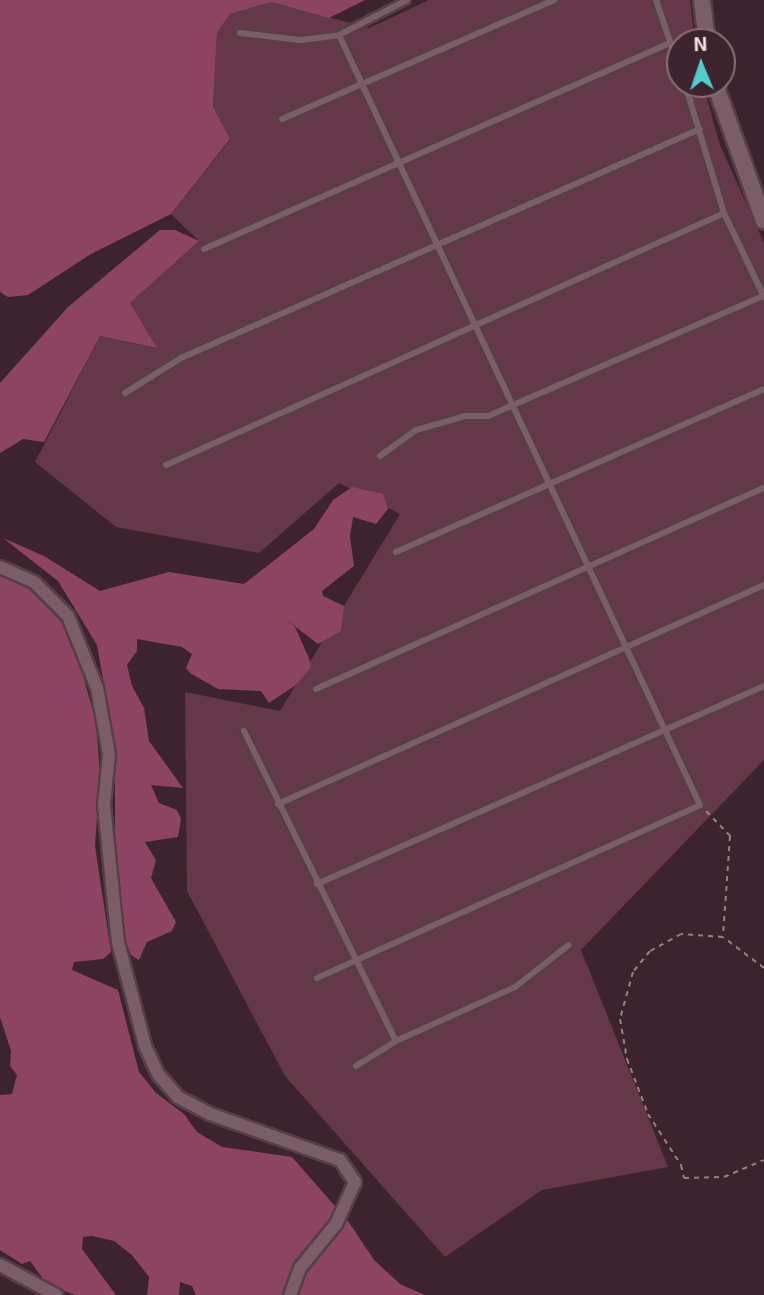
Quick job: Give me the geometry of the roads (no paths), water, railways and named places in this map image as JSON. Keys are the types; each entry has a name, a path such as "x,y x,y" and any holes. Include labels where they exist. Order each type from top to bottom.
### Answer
{"street":[{"path":"702,0 705,28"},
{"path":"721,98 758,193 764,221"},
{"path":"0,567 34,582 68,616 97,688 109,754 104,805 118,942 145,1046 158,1074 178,1097 211,1114 340,1160 355,1182 336,1224 300,1268 290,1295"},
{"path":"0,1265 56,1295"}],"lane":[{"path":"240,33 301,40 339,35 407,0"},
{"path":"282,119 554,0"},
{"path":"656,0 666,31"},
{"path":"317,978 700,805 339,35"},
{"path":"204,249 400,165 666,45"},
{"path":"380,456 416,430 465,416 488,416 764,296 724,214 690,98"},
{"path":"125,393 181,358 700,129"},
{"path":"166,465 724,214"},
{"path":"396,552 764,390"},
{"path":"316,689 764,488"},
{"path":"278,804 764,584"},
{"path":"317,884 764,686"},
{"path":"244,731 396,1041"},
{"path":"356,1066 396,1041 515,987 569,945"}]}
